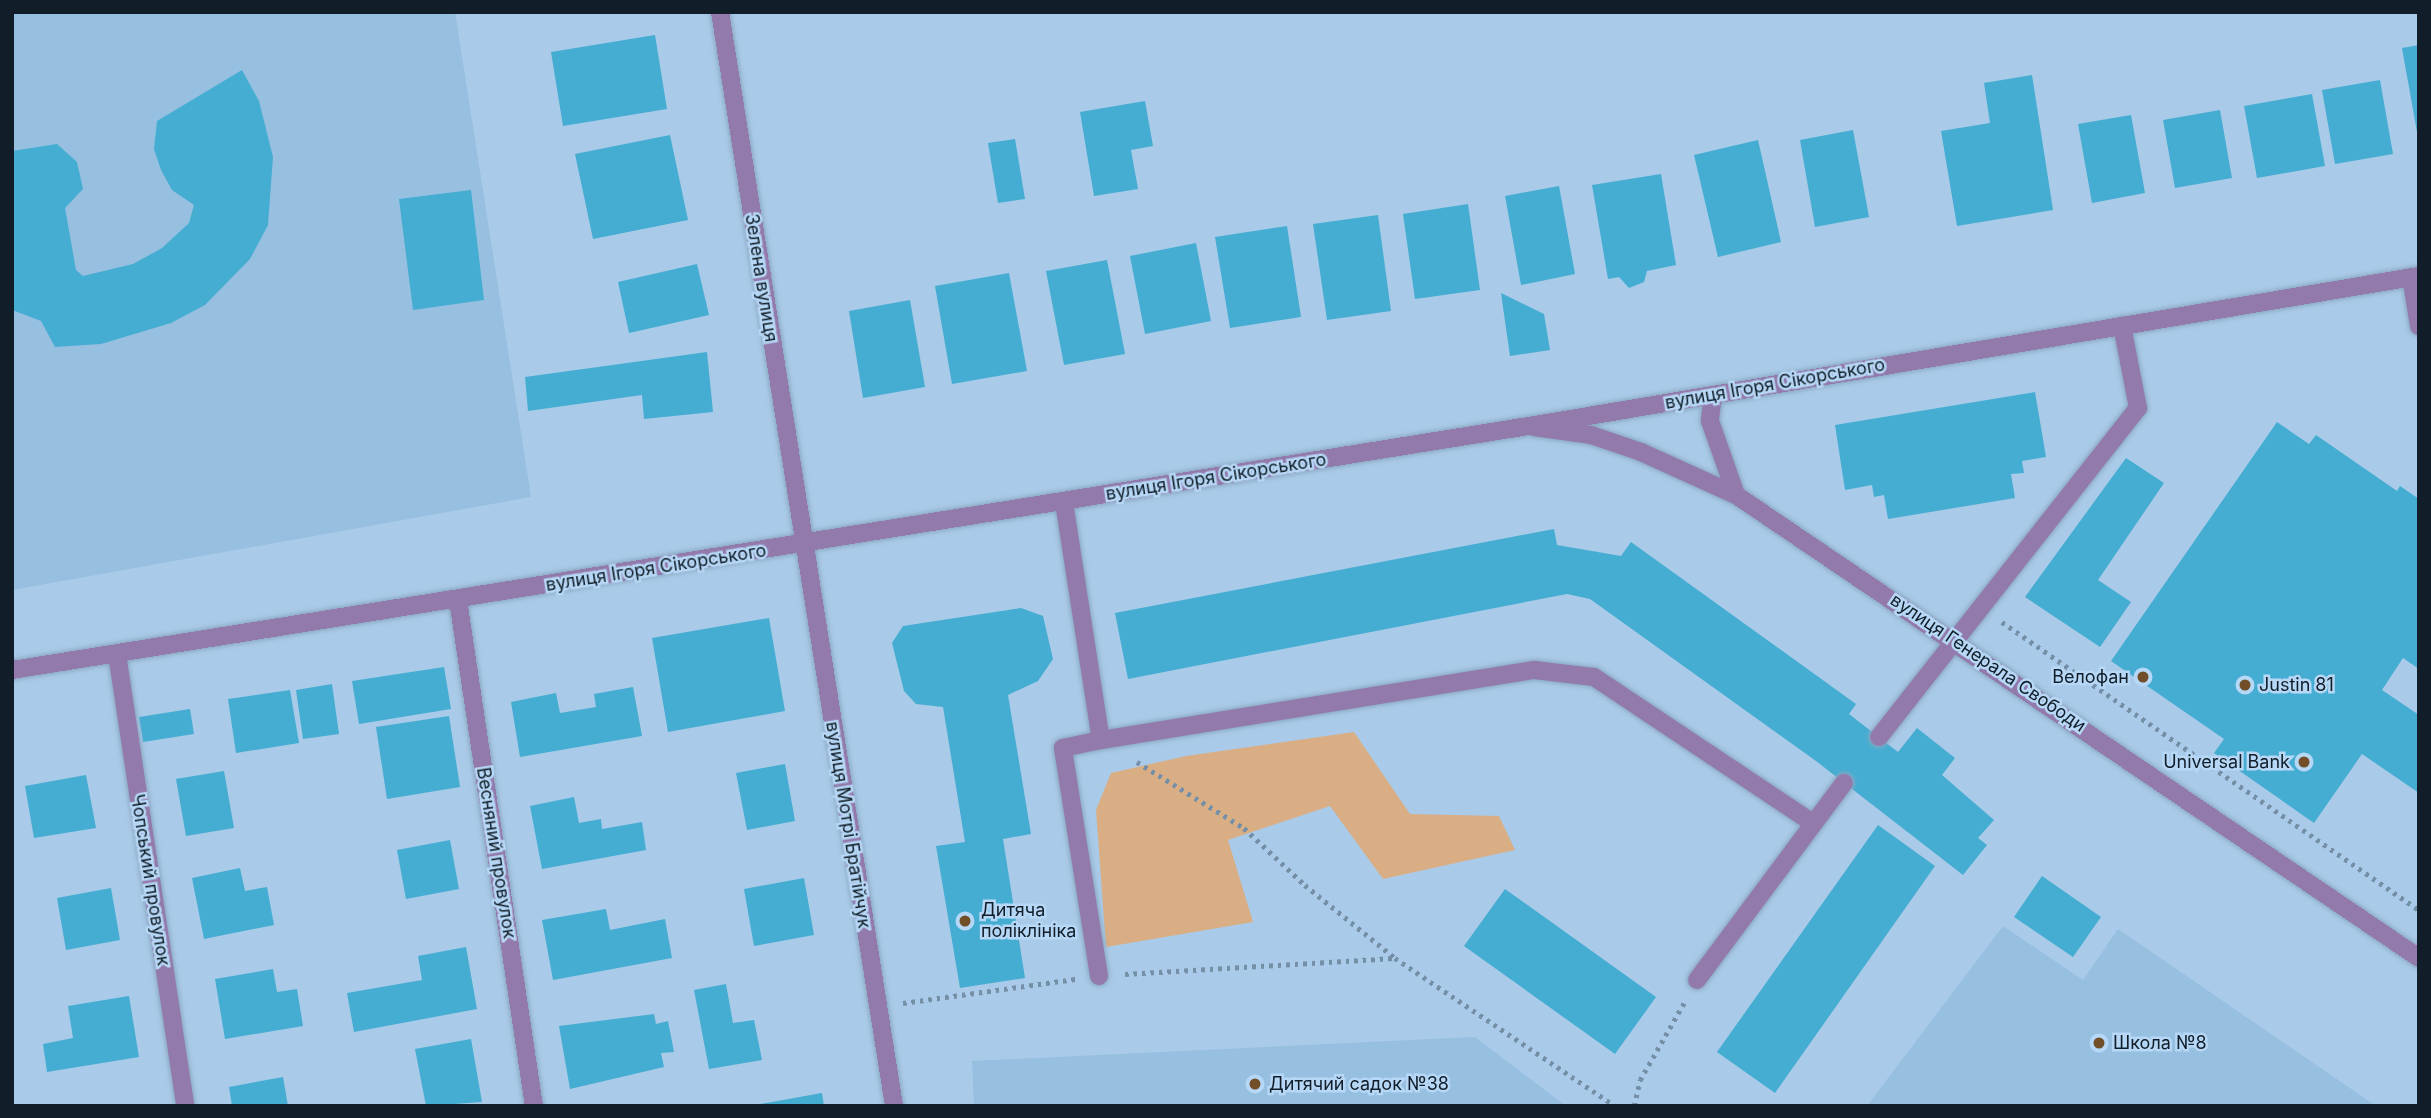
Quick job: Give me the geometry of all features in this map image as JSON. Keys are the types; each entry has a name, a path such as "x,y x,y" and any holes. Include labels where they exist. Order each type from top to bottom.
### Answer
{"street":[{"name":"Зелена вулиця","path":"720,12 802,544"},
{"name":"вулиця Ігоря Сікорського","path":"12,670 1529,426 2415,276"},
{"path":"2415,276 2419,326"},
{"path":"1879,737 2138,408 2122,326"},
{"path":"1713,395 1710,421 1736,495"},
{"name":"вулиця Генерала Свободи","path":"1529,426 1591,435 1642,452 1736,495 1954,640 2419,958"},
{"path":"1064,502 1101,740"},
{"name":"вулиця Мотрі Братійчук","path":"802,544 894,1106"},
{"name":"Весняний провулок","path":"458,600 534,1106"},
{"name":"Чопський провулок","path":"117,654 185,1106"},
{"path":"1099,976 1063,748 1534,670 1594,677 1813,823"},
{"path":"1697,980 1844,783"}],"path":[{"path":"1980,607 2419,910"},
{"path":"1101,740 1244,828 1305,885 1395,958 1615,1106"},
{"path":"878,1007 1099,976 1395,958"},
{"path":"1634,1106 1640,1080 1697,980"}],"shaded area":[{"path":"12,12 455,12 531,497 12,590"},
{"path":"1354,732 1410,814 1499,816 1515,850 1383,879 1330,806 1228,840 1253,922 1106,947 1096,810 1111,773 1186,756"},
{"name":"Школа №8","path":"2003,926 2083,980 2118,929 2376,1106 1867,1106"},
{"name":"Дитячий садок №38","path":"1475,1037 1566,1106 974,1106 972,1061"}],"building":[{"path":"655,35 667,109 563,126 551,52"},
{"path":"2419,45 2419,132 2417,132 2402,48"},
{"path":"242,70 259,101 273,157 268,225 250,259 205,305 171,323 101,344 55,347 41,321 12,310 12,151 57,144 77,162 83,189 65,208 76,270 83,276 133,264 162,248 189,223 194,205 172,190 161,170 154,149 157,121"},
{"path":"2032,75 2053,210 1957,226 1941,131 1990,123 1984,83"},
{"path":"2380,80 2393,154 2335,164 2322,90"},
{"path":"2312,94 2325,166 2257,178 2244,106"},
{"path":"1145,101 1153,146 1131,150 1138,189 1094,196 1080,112"},
{"path":"2220,110 2232,178 2175,188 2163,120"},
{"path":"2131,115 2145,193 2092,203 2078,124"},
{"path":"1853,130 1869,217 1815,227 1800,140"},
{"path":"670,135 688,220 593,239 575,154"},
{"path":"1015,139 1025,199 998,203 988,143"},
{"path":"1758,140 1781,242 1718,257 1694,155"},
{"path":"1661,174 1676,265 1647,271 1644,282 1629,288 1619,277 1608,279 1592,185"},
{"path":"1559,186 1575,274 1521,285 1505,196"},
{"path":"471,190 484,300 413,310 399,199"},
{"path":"1468,204 1480,290 1415,299 1403,214"},
{"path":"1378,215 1391,311 1327,320 1313,224"},
{"path":"1287,226 1301,317 1230,328 1215,237"},
{"path":"1196,243 1211,321 1145,334 1130,256"},
{"path":"1107,260 1125,354 1064,365 1046,271"},
{"path":"697,264 709,315 629,333 618,282"},
{"path":"1009,273 1027,371 952,384 935,286"},
{"path":"1501,293 1544,314 1550,350 1510,356"},
{"path":"910,300 925,387 863,398 849,311"},
{"path":"707,352 713,412 644,419 642,395 528,411 525,377"},
{"path":"2035,392 2046,457 2022,461 2024,473 2011,474 2015,498 1888,519 1884,495 1874,497 1872,485 1845,490 1835,425"},
{"path":"2277,422 2309,444 2316,435 2397,491 2400,486 2419,499 2419,669 2403,658 2382,690 2419,715 2419,793 2362,754 2314,823 2214,753 2224,739 2111,661"},
{"path":"2126,458 2164,483 2098,580 2131,602 2100,647 2025,597"},
{"path":"1554,529 1557,545 1621,556 1631,542 1856,704 1849,714 1898,752 1917,728 1955,758 1942,775 1994,820 1978,838 1987,845 1963,875 1816,761 1590,599 1567,594 1128,679 1115,613"},
{"path":"1021,608 1043,616 1053,659 1038,681 1008,695 1031,834 1003,839 1025,978 960,988 936,846 965,842 943,707 916,704 904,691 892,643 903,626"},
{"path":"769,618 785,711 668,732 652,638"},
{"path":"444,667 451,709 359,724 352,681"},
{"path":"332,684 339,734 303,739 296,690"},
{"path":"633,687 642,736 520,757 511,702 556,693 560,713 596,707 594,694"},
{"path":"290,690 299,743 236,753 228,699"},
{"path":"190,709 194,734 143,742 139,717"},
{"path":"449,716 460,787 387,799 376,727"},
{"path":"785,764 795,821 747,830 736,773"},
{"path":"224,771 234,828 186,836 176,779"},
{"path":"86,775 96,828 34,838 25,786"},
{"path":"574,797 579,823 601,819 602,829 642,822 646,850 542,869 530,806"},
{"path":"1878,825 1935,866 1775,1093 1717,1052"},
{"path":"450,840 459,889 406,899 397,850"},
{"path":"240,868 245,891 267,887 274,925 204,939 192,878"},
{"path":"2042,876 2101,917 2073,957 2014,917"},
{"path":"804,878 814,935 754,946 744,889"},
{"path":"111,888 120,940 66,950 57,898"},
{"path":"1505,889 1656,997 1615,1054 1464,946"},
{"path":"606,909 610,930 665,919 672,958 553,980 542,920"},
{"path":"466,947 477,1009 354,1032 347,993 422,980 418,956"},
{"path":"273,969 277,992 297,989 303,1026 225,1039 215,979"},
{"path":"726,984 733,1023 754,1020 762,1060 709,1069 694,990"},
{"path":"129,996 139,1057 47,1072 43,1044 73,1038 68,1006"},
{"path":"654,1014 656,1024 668,1021 674,1052 661,1053 664,1067 570,1089 559,1026"},
{"path":"471,1039 482,1102 426,1106 415,1049"},
{"path":"283,1077 288,1106 232,1106 229,1087"},
{"path":"822,1093 824,1106 760,1106 760,1104"}],"place":[{"name":"Велофан","path":"2143,677"},
{"name":"Justin 81","path":"2245,685"},
{"name":"Universal Bank","path":"2304,762"},
{"name":"Дитяча поліклініка","path":"965,921"},
{"name":"Школа №8","path":"2099,1043"},
{"name":"Дитячий садок №38","path":"1255,1084"}]}
